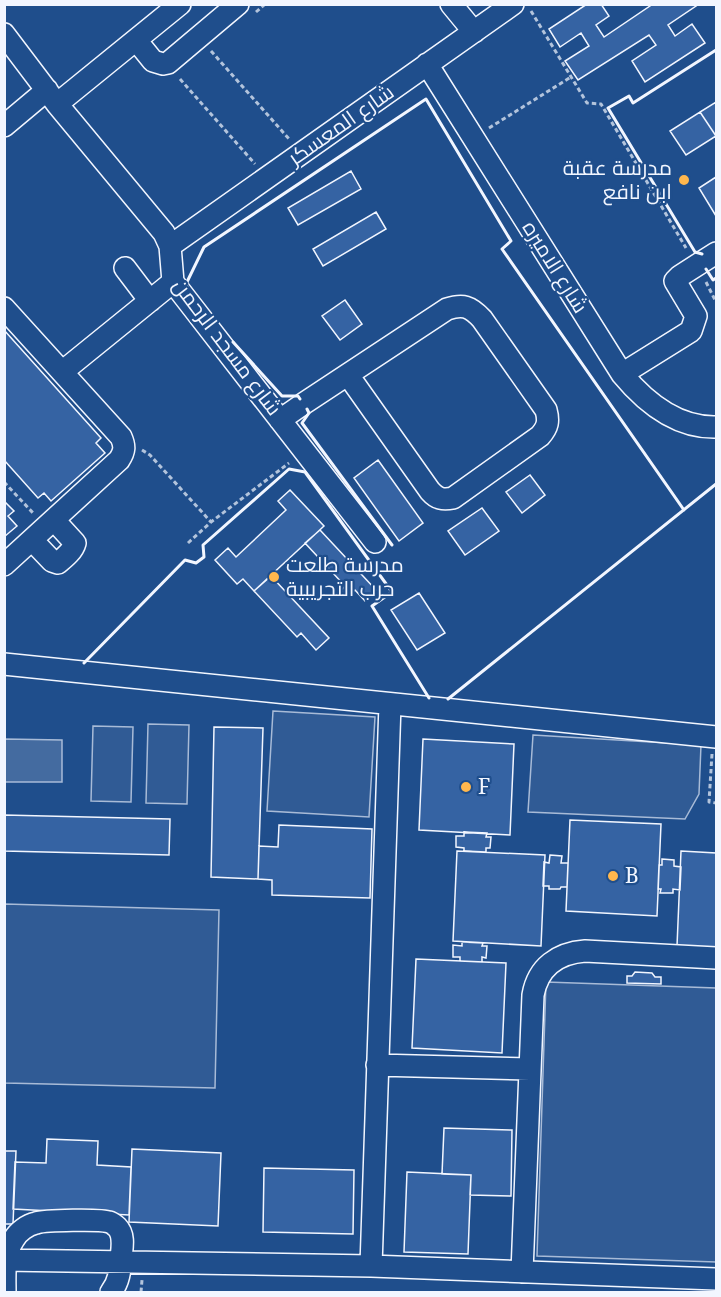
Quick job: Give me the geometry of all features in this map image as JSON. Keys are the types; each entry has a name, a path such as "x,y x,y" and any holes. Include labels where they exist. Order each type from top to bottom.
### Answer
{"street":[{"path":"4,126 52,97 136,40 180,4"},
{"path":"136,40 153,61 168,63 238,4"},
{"path":"451,4 474,32"},
{"name":"شارع المعسكر","path":"170,246 474,32 504,7"},
{"name":"شارع مسجد الرحمن","path":"4,34 52,97 164,233 170,246 173,282 375,542"},
{"name":"شارع الاميره","path":"427,64 622,374 639,394 660,411 684,422 717,427"},
{"path":"622,374 691,331 696,316 675,281 717,253"},
{"path":"124,268 150,301"},
{"path":"62,372 173,282"},
{"path":"280,420 447,309 459,305 472,309 482,319 546,410 549,419 547,429 453,498 445,500 436,497 430,491 348,375"},
{"path":"4,308 62,372 122,445 119,460 4,565"},
{"path":"4,664 717,737"},
{"path":"371,1266 390,704"},
{"path":"522,1272 535,983 541,972 560,956 585,951 717,958"},
{"path":"377,1065 530,1069"},
{"path":"5,1293 5,1260 15,1236 24,1228 35,1223 102,1221 116,1226 121,1232 122,1240 116,1286 111,1293"},
{"path":"5,1260 121,1260 371,1266 717,1279"}],"path":[{"path":"527,4 587,103 592,105 598,103 602,106 717,302"},
{"path":"210,50 301,153"},
{"path":"179,77 266,177"},
{"path":"473,138 571,77"},
{"path":"122,445 150,455 211,522"},
{"path":"188,543 211,522 304,451"},
{"path":"4,482 44,529"},
{"path":"717,755 712,754 710,802 717,803"}],"shaded area":[{"path":"273,711 375,717 369,817 267,811"},
{"path":"148,724 189,725 187,804 146,803"},
{"path":"93,726 133,727 131,802 91,801"},
{"path":"533,735 701,745 699,794 685,819 528,812"},
{"path":"5,739 62,740 62,782 5,782"},
{"path":"5,904 219,910 215,1088 5,1083"},
{"path":"546,982 716,988 716,1262 537,1256"}],"building":[{"path":"587,4 601,4 609,16 596,25 604,37 653,4 699,4 668,25 675,36 692,24 705,43 645,82 632,61 656,45 649,35 578,80 565,61 589,46 581,33 560,47 549,29"},
{"path":"716,102 716,136 700,112"},
{"path":"700,112 716,136 686,155 670,131"},
{"path":"351,171 361,189 298,225 288,208"},
{"path":"716,177 716,216 699,188"},
{"path":"376,212 386,229 323,266 313,249"},
{"path":"345,300 362,324 340,340 322,316"},
{"path":"4,330 101,438 96,443 105,453 51,501 44,493 38,498 4,460"},
{"path":"378,460 423,523 399,541 354,478"},
{"path":"530,475 545,495 522,513 506,492"},
{"path":"290,490 324,526 254,591 243,579 237,584 215,560 228,548 236,557 286,510 278,501"},
{"path":"4,501 14,511 8,516 17,526 4,537"},
{"path":"482,508 499,531 465,555 448,531"},
{"path":"320,530 376,590 365,601 355,590 347,597 341,591 345,586 305,543"},
{"path":"271,576 329,638 316,650 301,633 297,637 254,591"},
{"path":"419,593 445,633 417,650 391,610"},
{"path":"214,727 263,728 258,879 211,877"},
{"name":"F","path":"423,739 514,744 510,835 419,830"},
{"path":"4,815 170,819 169,855 4,851"},
{"name":"B","path":"570,820 661,824 657,916 566,911"},
{"path":"279,825 372,829 370,898 272,895 272,880 258,879 259,846 278,847"},
{"path":"464,832 487,833 486,837 491,837 490,848 486,848 486,852 464,851 464,848 456,847 456,836 464,836"},
{"path":"457,851 545,855 541,946 453,941"},
{"path":"681,851 716,853 716,948 677,946"},
{"path":"550,855 562,856 561,863 568,863 567,887 549,889 549,886 543,886 544,862 549,863"},
{"path":"662,859 674,860 674,866 681,867 680,890 673,889 673,893 660,893 661,889 658,889 659,865 662,865"},
{"path":"462,942 483,943 482,946 487,946 486,958 482,957 482,962 460,961 460,957 453,957 453,945 462,946"},
{"path":"416,959 506,963 502,1053 412,1048"},
{"path":"635,972 652,973 655,977 661,977 661,984 627,983 627,976 632,976"},
{"path":"444,1128 512,1130 511,1196 470,1195 471,1175 442,1174"},
{"path":"47,1139 98,1141 97,1165 131,1167 129,1215 13,1209 15,1162 46,1163"},
{"path":"132,1149 221,1153 218,1226 129,1222"},
{"path":"4,1151 16,1151 13,1224 4,1224"},
{"path":"264,1168 354,1170 353,1234 263,1232"},
{"path":"407,1172 471,1175 468,1254 404,1252"}],"wall":[{"path":"702,254 695,252 608,108 629,96 633,103 716,50"},
{"path":"187,287 186,284 204,247 426,99 511,241 502,249 684,510"},
{"path":"706,269 713,280 716,278"},
{"path":"233,342 282,396 298,396 300,399"},
{"path":"307,409 309,413 302,423 392,545"},
{"path":"84,663 185,560 196,563 204,557 203,545 289,469 305,472 392,592 372,606 429,698"},
{"path":"448,699 716,484"}],"place":[{"name":"مدرسة عقبة ابن نافع","path":"684,180"},
{"name":"مدرسة طلعت حرب التجريبية","path":"274,577"},
{"name":"F","path":"466,787"},
{"name":"B","path":"613,876"}]}
